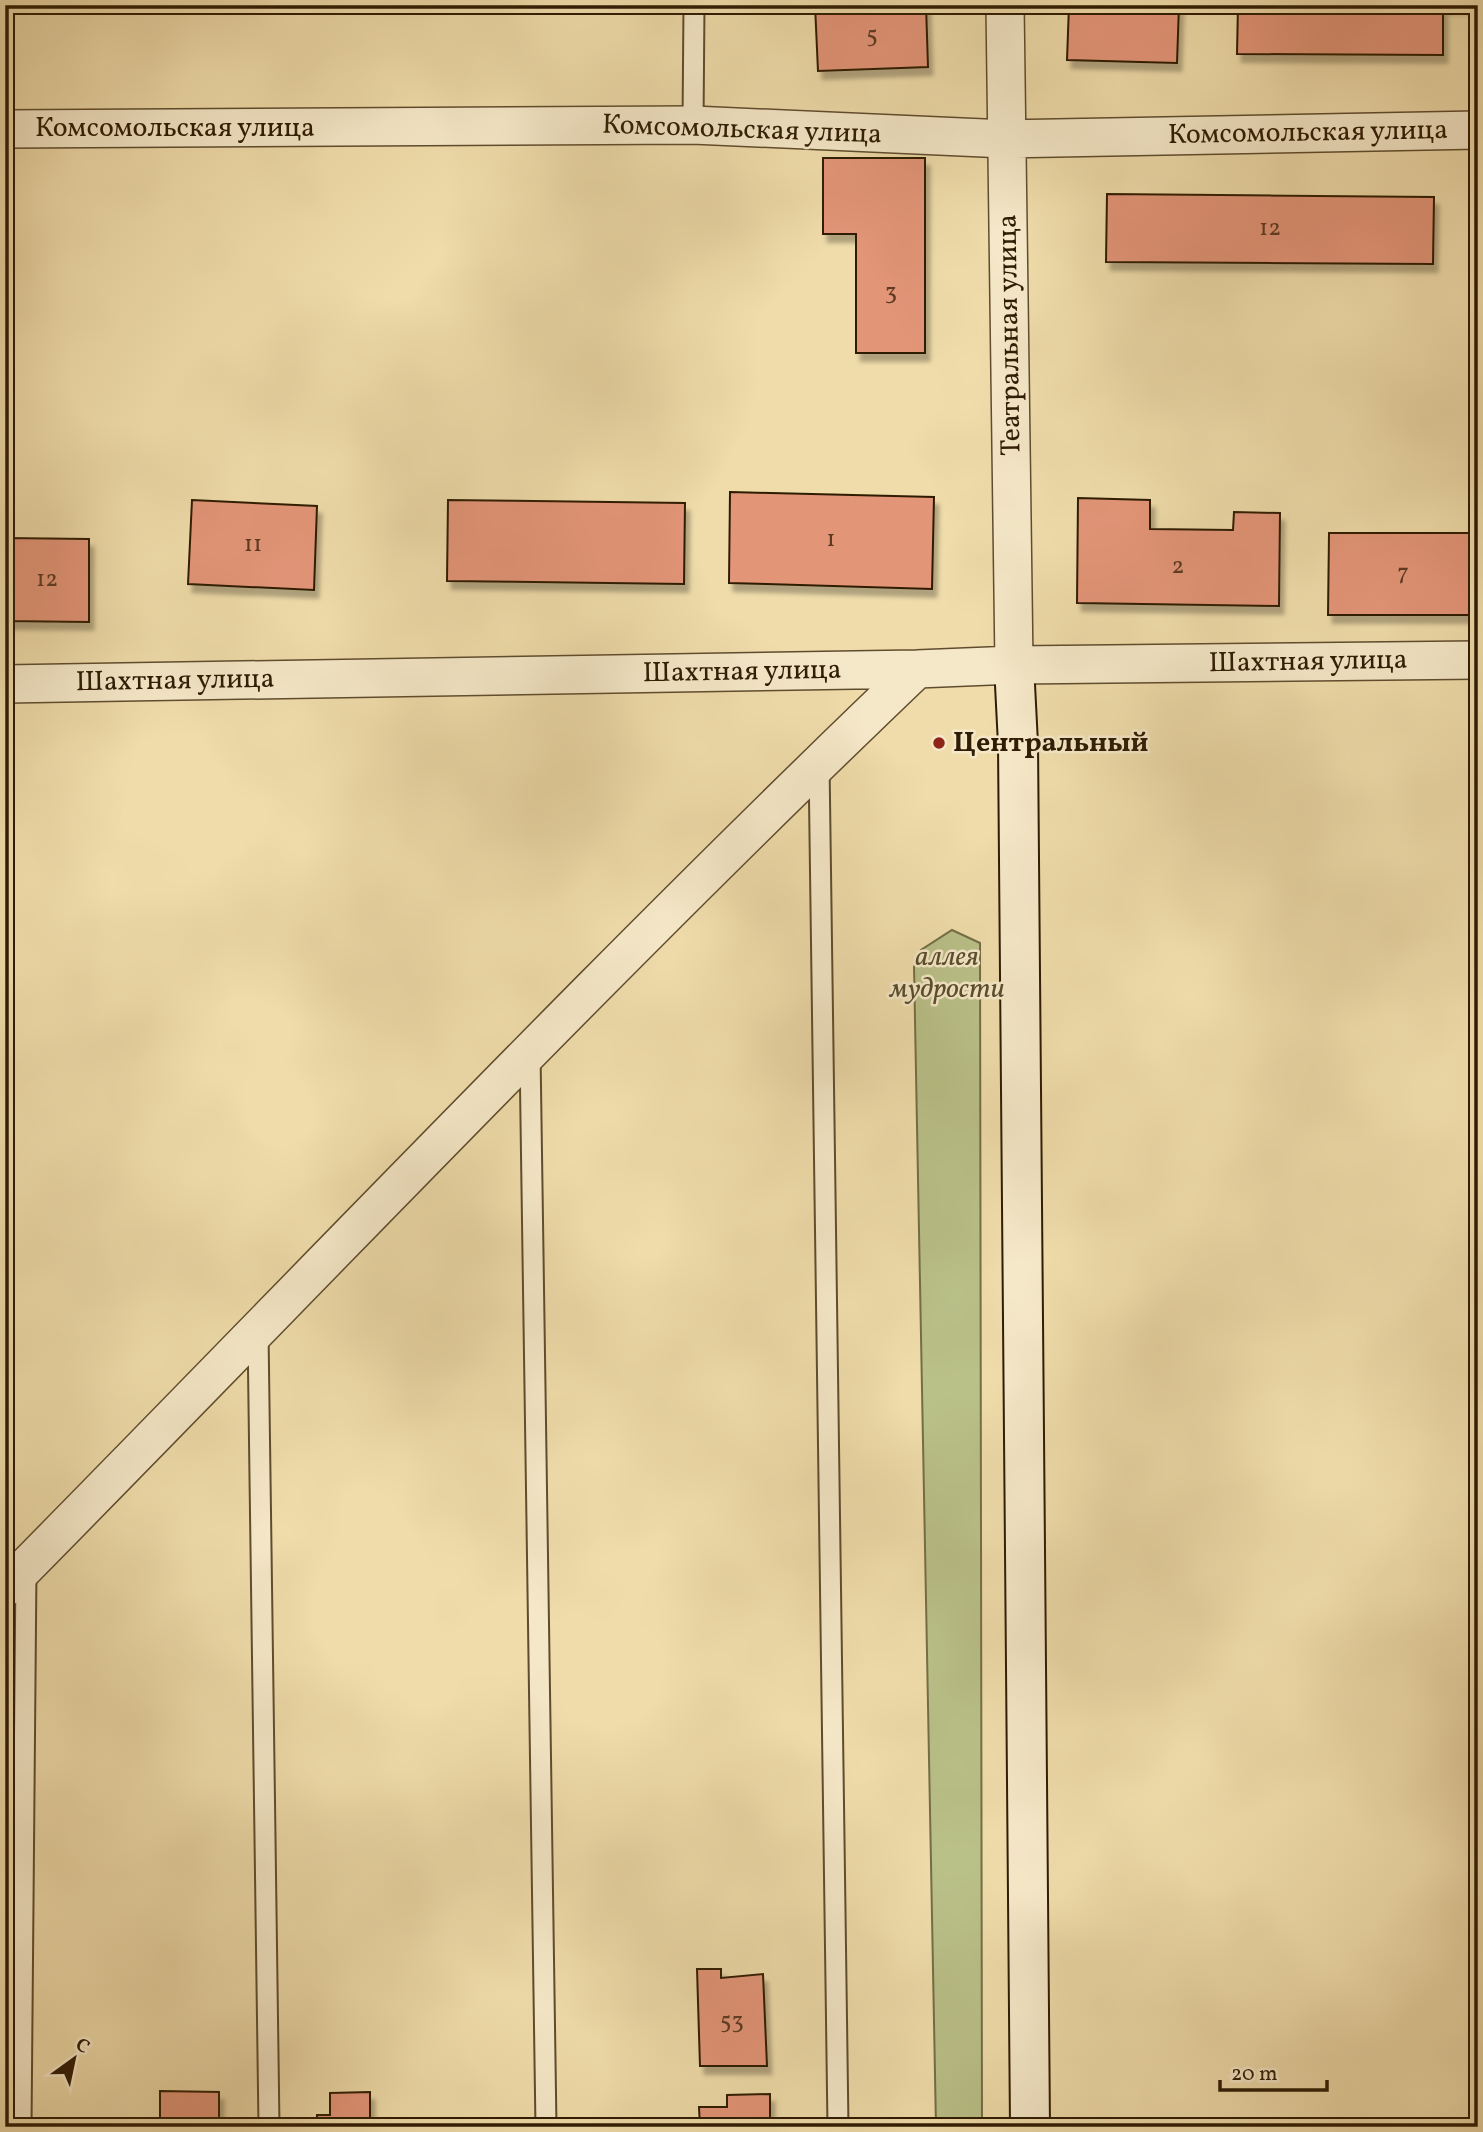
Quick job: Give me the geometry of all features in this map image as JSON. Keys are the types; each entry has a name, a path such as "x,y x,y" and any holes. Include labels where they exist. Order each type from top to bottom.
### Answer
{"street":[{"name":"Театральная улица","path":"1005,5 1014,665"},
{"name":"Комсомольская улица","path":"5,129 693,125 1006,139 1478,131"},
{"name":"Шахтная улица","path":"5,684 917,669 1014,665 1478,660"},
{"path":"1014,665 1018,771 1030,2127"},
{"path":"16,1577 530,1052 819,763 917,669"}],"lane":[{"path":"693,125 694,5"},
{"path":"819,763 838,2127"},
{"path":"530,1052 547,2127"},
{"path":"258,1331 269,2127"},
{"path":"16,1577 21,2127"}],"green space":[{"name":"аллея мудрости","path":"952,930 980,943 982,2127 936,2127 914,967 921,950"}],"building":[{"path":"815,5 926,5 928,67 818,71"},
{"path":"1069,5 1179,5 1177,63 1067,60"},
{"path":"1238,5 1477,5 1443,6 1443,55 1237,54"},
{"path":"823,158 925,158 925,353 856,353 856,234 823,234"},
{"path":"1107,194 1434,197 1433,264 1106,262"},
{"path":"730,492 934,497 932,589 729,583"},
{"path":"1078,498 1150,500 1150,529 1233,530 1234,512 1280,513 1279,606 1077,603"},
{"path":"192,500 317,506 314,590 188,584"},
{"path":"448,500 685,503 684,584 447,581"},
{"path":"1329,533 1478,533 1478,615 1328,615"},
{"path":"5,538 89,539 89,622 5,621"},
{"path":"697,1969 721,1969 721,1978 763,1974 767,2066 700,2066"},
{"path":"160,2091 219,2092 219,2127 160,2127"},
{"path":"370,2092 370,2127 317,2127 317,2115 330,2115 330,2093"},
{"path":"770,2094 770,2123 765,2124 765,2127 700,2127 699,2107 727,2107 727,2095"}],"place":[{"name":"Центральный","path":"939,743"}]}
